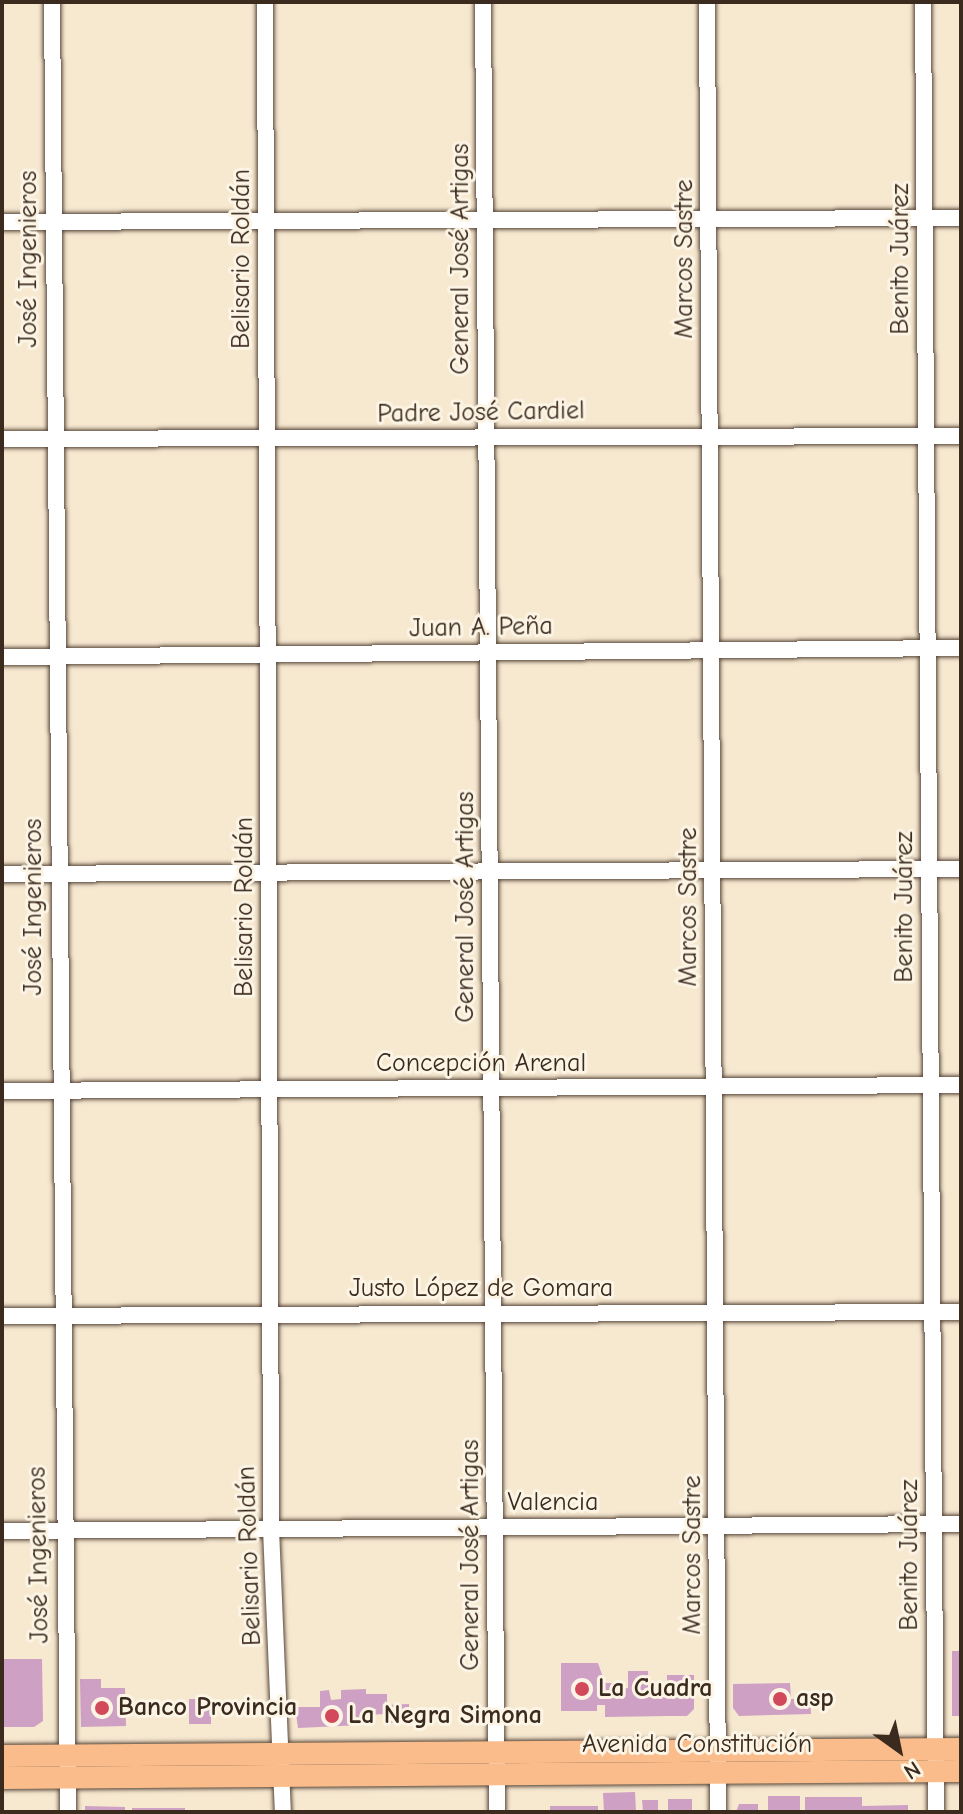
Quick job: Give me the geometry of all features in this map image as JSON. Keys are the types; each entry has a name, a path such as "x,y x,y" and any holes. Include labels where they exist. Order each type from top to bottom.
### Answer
{"main road":[{"name":"Avenida Constitución","path":"2,1778 66,1767 935,1760 961,1749"},
{"name":"Avenida Constitución","path":"2,1756 66,1767"},
{"name":"Avenida Constitución","path":"935,1760 961,1771"}],"street":[{"name":"José Ingenieros","path":"52,2 62,1530 68,1812"},
{"name":"Belisario Roldán","path":"265,2 271,1529 283,1812"},
{"name":"General José Artigas","path":"483,2 497,1812"},
{"name":"Marcos Sastre","path":"707,2 718,1812"},
{"name":"Benito Juárez","path":"923,2 936,1812"},
{"path":"2,222 961,218"},
{"name":"Padre José Cardiel","path":"2,439 267,441 486,436 961,436"},
{"name":"Juan A. Peña","path":"2,657 961,648"},
{"path":"2,874 961,869"},
{"name":"Concepción Arenal","path":"2,1091 961,1085"},
{"name":"Justo López de Gomara","path":"2,1316 961,1312"},
{"name":"Valencia","path":"2,1531 961,1524"}],"building":[{"path":"952,1651 961,1651 961,1716 952,1716"},
{"path":"2,1659 42,1659 43,1721 34,1727 2,1727"},
{"path":"561,1663 598,1663 605,1683 619,1683 619,1689 628,1688 628,1671 648,1671 649,1697 667,1697 667,1675 694,1675 694,1709 687,1716 605,1717 605,1705 597,1705 597,1711 561,1711"},
{"path":"80,1679 101,1679 101,1688 125,1688 126,1726 81,1727"},
{"path":"790,1683 791,1699 810,1698 811,1714 739,1716 733,1708 733,1684"},
{"path":"366,1689 366,1694 387,1694 387,1705 409,1704 409,1722 388,1723 387,1714 361,1715 361,1725 298,1728 295,1707 320,1707 320,1691 329,1690 331,1700 341,1699 341,1690"},
{"path":"189,1699 211,1699 211,1724 189,1724"},
{"path":"635,1792 636,1812 604,1812 603,1793"},
{"path":"768,1796 800,1796 800,1812 768,1812"},
{"path":"805,1797 862,1797 862,1806 908,1805 908,1812 805,1812"},
{"path":"668,1799 692,1799 692,1812 668,1812"},
{"path":"642,1800 658,1800 658,1812 643,1812"},
{"path":"739,1804 758,1804 758,1812 736,1812"},
{"path":"85,1806 125,1807 125,1812 85,1812"},
{"path":"550,1806 598,1806 598,1812 550,1812"},
{"path":"132,1808 185,1808 185,1812 132,1812"}],"place":[{"name":"La Cuadra","path":"582,1689"},
{"name":"asp","path":"780,1699"},
{"name":"Banco Provincia","path":"102,1708"},
{"name":"La Negra Simona","path":"332,1716"}]}
